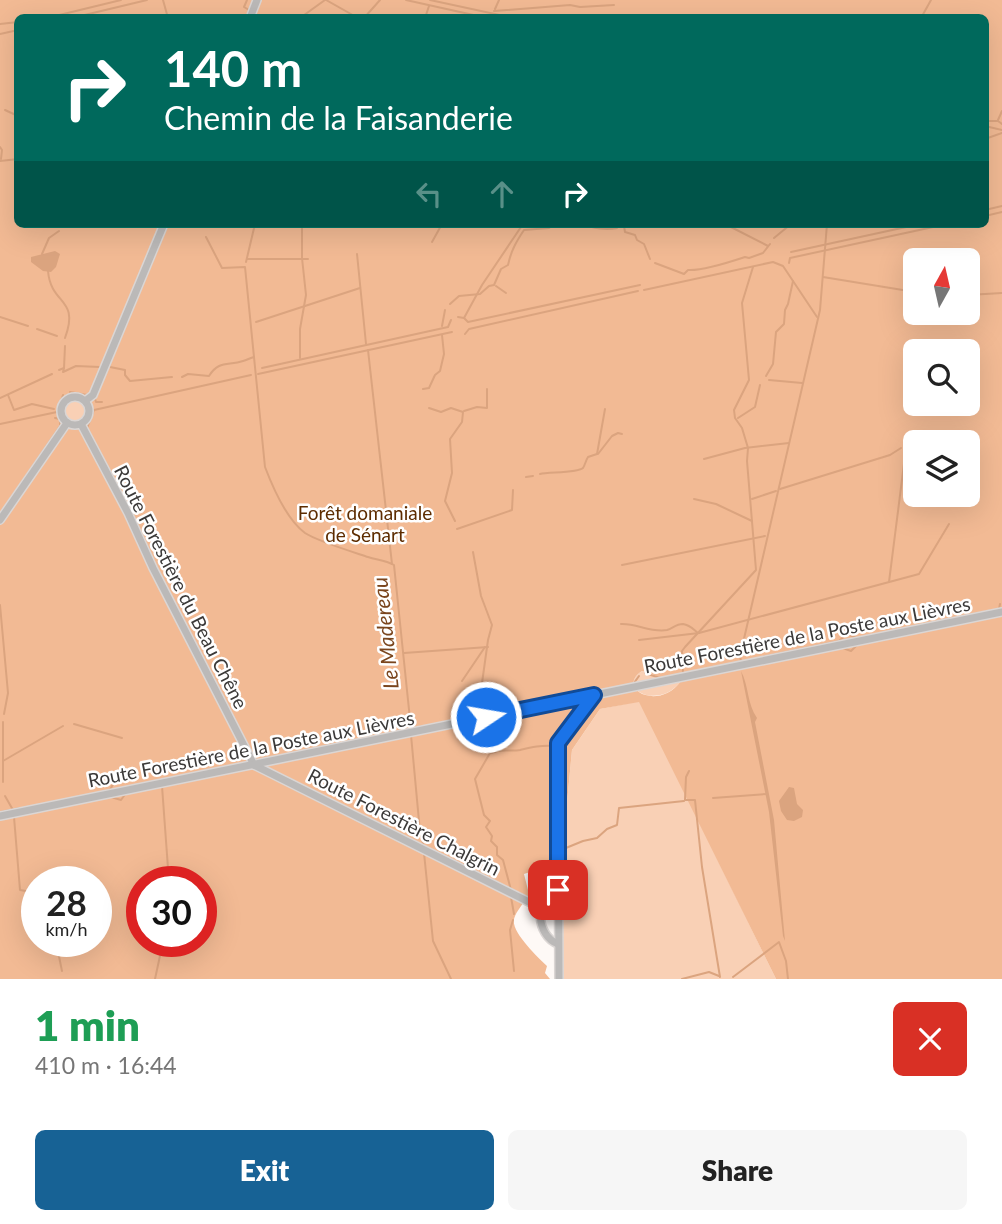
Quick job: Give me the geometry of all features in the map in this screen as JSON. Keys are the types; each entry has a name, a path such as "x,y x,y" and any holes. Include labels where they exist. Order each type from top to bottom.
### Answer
{"street":[{"path":"85,401 93,395 162,228"},
{"path":"76,397 85,401 89,408 88,416 81,424 67,423 61,412 65,401 76,397"},
{"path":"0,520 67,423"},
{"name":"Route Forestière du Beau Chêne","path":"81,424 254,765"},
{"name":"Route Forestière de la Poste aux Lièvres","path":"0,816 1002,612"},
{"path":"559,979 558,743 594,695"},
{"name":"Route Forestière Chalgrin","path":"254,765 541,908"},
{"path":"558,890 548,894 541,908 540,918 549,939 558,944"}],"shaded area":[{"path":"55,251 60,254 56,267 51,272 43,271 31,262 31,257"},
{"path":"75,399 86,406 87,411 80,422 75,423 64,416 63,411 70,400"},
{"path":"642,671 653,675 678,675 681,681 662,695 643,694 634,684 635,678"},
{"path":"741,671 751,707 757,718 755,722 774,820 785,941 769,812"},
{"path":"640,701 776,979 561,979 562,856 572,750 600,709"},
{"path":"789,787 794,788 797,804 803,810 802,817 794,821 787,820 779,801"}],"green space":[{"name":"Forêt domaniale de Sénart","path":"0,0 1002,0 1002,979 776,979 639,702 600,709 572,750 562,856 557,869 544,875 533,871 524,874 529,894 515,916 514,924 526,944 547,966 545,973 550,979 0,979","holes":["78,400 85,404 86,415 81,421 73,423 64,417 63,410 69,401","642,671 660,677 678,675 681,681 662,695 643,694 634,685 635,678"]}],"waterway":[{"path":"63,14 121,0"},
{"path":"89,14 147,0"},
{"name":"Le Madereau","path":"163,0 167,14"},
{"path":"247,0 244,7 249,10 248,14"},
{"path":"306,14 325,0"},
{"path":"326,0 351,14"},
{"path":"368,14 380,0"},
{"path":"406,0 469,14"},
{"path":"430,0 495,14"},
{"path":"495,9 499,0"},
{"path":"923,14 931,0"},
{"path":"494,11 570,5 614,5"},
{"path":"426,14 429,6"},
{"path":"0,24 14,22"},
{"path":"0,34 14,31"},
{"path":"5,110 14,114"},
{"path":"998,120 1002,111"},
{"path":"989,121 1002,124"},
{"path":"989,127 1002,130"},
{"path":"989,138 1002,133"},
{"path":"0,147 1,159"},
{"path":"0,161 14,159"},
{"path":"989,209 1002,206"},
{"path":"989,215 1002,212"},
{"path":"102,402 96,402 95,399 166,228"},
{"path":"246,262 254,228"},
{"path":"300,358 300,329 306,295 302,228"},
{"path":"432,242 440,228"},
{"path":"458,317 464,318 482,285 520,228"},
{"path":"450,304 459,296 480,294 494,285 501,269 508,265 524,230 549,228"},
{"path":"596,228 617,228"},
{"path":"624,228 625,232 635,235 637,240 644,244 650,259"},
{"path":"733,228 768,246"},
{"path":"774,238 786,228"},
{"path":"741,661 820,310 827,228"},
{"path":"791,252 902,228"},
{"path":"789,263 790,258 929,228"},
{"path":"42,254 49,238 59,231"},
{"name":"Le Madereau","path":"206,237 222,268 245,267 265,467 281,503 305,533 394,565 411,729"},
{"path":"655,263 684,274 688,270 749,258 763,253 770,244"},
{"path":"357,254 366,344"},
{"path":"247,259 308,259"},
{"path":"644,290 773,262 783,266 817,317"},
{"path":"683,673 682,651 756,570 748,448 734,410 749,380 742,303 753,267"},
{"path":"48,271 50,282 69,315 65,338"},
{"path":"823,277 903,290"},
{"path":"766,376 773,364 776,332 784,324 793,281"},
{"path":"464,318 468,322 640,285"},
{"path":"496,286 506,293"},
{"path":"256,322 360,288"},
{"path":"465,334 469,329 638,291"},
{"path":"980,294 1002,293"},
{"path":"442,326 445,310"},
{"path":"0,317 28,326"},
{"path":"262,368 448,327 451,320"},
{"path":"37,329 57,336"},
{"path":"258,374 452,332"},
{"path":"423,389 429,388 440,371 444,354 442,335"},
{"path":"59,370 64,368 65,346"},
{"path":"368,350 392,564"},
{"path":"182,377 188,374 209,376 220,366 254,357"},
{"path":"64,368 63,372 76,366 100,367"},
{"path":"110,367 125,370 130,381 172,377"},
{"path":"0,398 52,374"},
{"path":"87,428 94,410 251,375"},
{"path":"769,380 802,383"},
{"path":"738,418 755,407 760,385"},
{"path":"464,411 477,407 487,408 487,389"},
{"path":"70,392 87,395"},
{"path":"8,395 14,410 32,404 54,409"},
{"path":"0,424 57,412 63,395"},
{"path":"429,408 441,412 451,408 463,412 462,422 450,439 452,473 445,501 455,521"},
{"path":"540,474 583,468 588,457 597,454 605,409"},
{"path":"0,514 60,426 60,419 55,418"},
{"path":"598,454 612,436 622,434"},
{"path":"704,459 745,448 789,443"},
{"path":"780,489 890,455 901,448"},
{"path":"889,582 903,472"},
{"path":"526,477 533,476"},
{"path":"457,529 512,510 513,490"},
{"path":"752,499 776,491"},
{"path":"694,499 716,504 752,521"},
{"path":"639,640 699,633 919,574 949,524"},
{"path":"622,565 765,536"},
{"path":"473,552 481,596 492,625 482,683 488,695 499,705 493,713"},
{"path":"672,676 839,641 847,634 857,638 999,609 1000,604"},
{"path":"0,605 8,693 4,714"},
{"path":"621,624 661,631 683,624 698,633"},
{"path":"840,647 851,651 858,644"},
{"path":"462,681 485,647"},
{"path":"404,653 488,647"},
{"path":"645,673 660,678"},
{"path":"634,683 639,676"},
{"path":"489,719 484,723 483,738 488,741 486,749 490,753 475,779 484,815 490,821 486,827 492,836 491,841 497,847 497,855 503,860 511,890"},
{"path":"3,722 3,782"},
{"path":"74,724 122,738"},
{"path":"3,761 63,726"},
{"path":"411,729 423,726"},
{"name":"Le Madereau","path":"411,735 420,832 424,847"},
{"path":"492,753 555,746"},
{"path":"689,771 686,777 685,800 695,800 702,867 720,977"},
{"path":"110,790 113,784"},
{"path":"162,786 168,866"},
{"path":"111,797 121,800 126,793"},
{"path":"713,798 767,794"},
{"path":"5,796 13,810"},
{"path":"561,850 597,838 617,825 619,808 684,801"},
{"path":"0,812 20,808"},
{"path":"14,817 21,890"},
{"name":"Le Madereau","path":"424,853 433,941 451,979"},
{"path":"511,897 514,914"},
{"path":"513,920 510,930 514,971"},
{"path":"733,977 779,942 786,961 788,979"},
{"path":"59,957 62,971"},
{"path":"155,979 160,957"},
{"path":"682,979 709,972 719,976"}],"route":[{"path":"486,717 594,695 558,743 558,890"}]}
